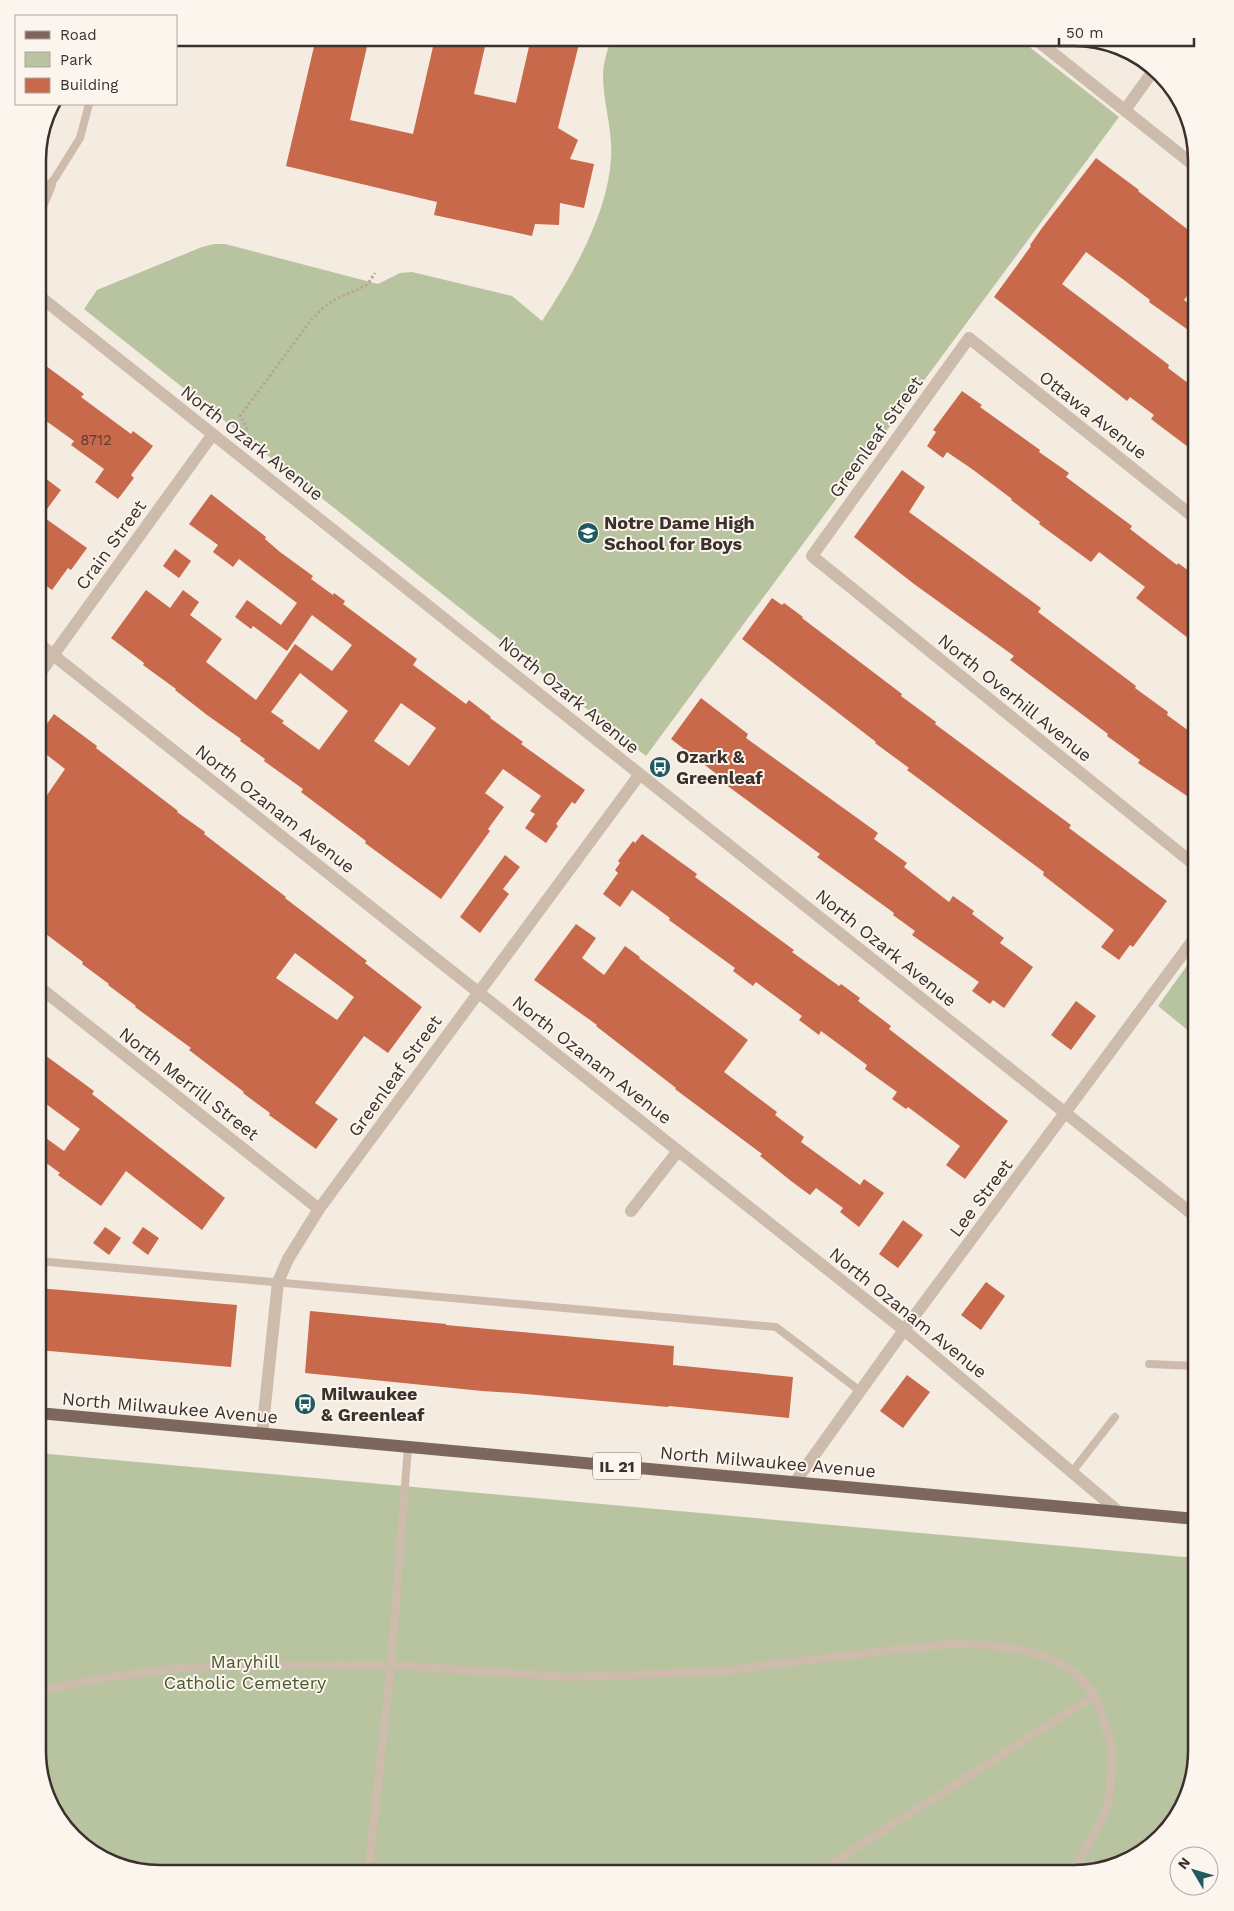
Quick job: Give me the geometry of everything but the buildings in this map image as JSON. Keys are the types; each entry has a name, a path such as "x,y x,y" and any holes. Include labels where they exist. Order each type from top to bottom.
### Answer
{"main road":[{"name":"North Milwaukee Avenue","path":"46,1414 1188,1518"}],"street":[{"path":"1044,46 1188,161"},
{"path":"1124,110 1150,76"},
{"name":"North Ozark Avenue","path":"46,301 1188,1211"},
{"name":"Ottawa Avenue","path":"969,338 1188,513"},
{"name":"Greenleaf Street","path":"812,556 969,338"},
{"name":"Crain Street","path":"46,665 213,434"},
{"name":"North Overhill Avenue","path":"812,556 1188,860"},
{"name":"North Ozanam Avenue","path":"46,649 904,1330 1119,1512"},
{"name":"Greenleaf Street","path":"262,1434 278,1282 288,1258 319,1209 640,774"},
{"name":"Lee Street","path":"795,1482 904,1330 1188,947"},
{"name":"North Merrill Street","path":"46,992 319,1209"},
{"path":"631,1211 678,1151"}],"lane":[{"path":"46,189 55,178 80,138 89,105"},
{"path":"46,200 55,178"},
{"path":"46,1262 776,1327 860,1391"},
{"path":"1149,1364 1188,1366"},
{"path":"1072,1472 1115,1417"},
{"path":"369,1865 391,1665 408,1447"},
{"path":"46,1689 103,1678 190,1667 391,1665 568,1677 713,1672 944,1645 990,1645 1032,1652 1058,1661 1076,1674 1095,1695 1112,1748 1108,1805 1094,1835 1076,1865"},
{"path":"829,1865 1095,1695"}],"path":[{"path":"241,438 247,428 240,416 312,319 332,301 366,285 375,273"}],"green space":[{"name":"Notre Dame High School for Boys","path":"609,46 1028,46 1119,117 646,756 84,309 97,290 202,247 225,244 378,284 400,273 412,272 512,296 542,321 587,244 603,201 611,158 603,75"},
{"path":"1188,964 1188,1030 1158,1006"},
{"name":"Maryhill Catholic Cemetery","path":"46,1454 1188,1557 1188,1751 1184,1780 1172,1808 1164,1820 1143,1841 1117,1856 1088,1864 153,1865 124,1859 97,1846 70,1820 55,1794 47,1765"}],"place":[{"name":"Notre Dame High School for Boys","path":"588,533"},
{"name":"Ozark & Greenleaf","path":"660,767"},
{"name":"Milwaukee & Greenleaf","path":"305,1404"}]}
